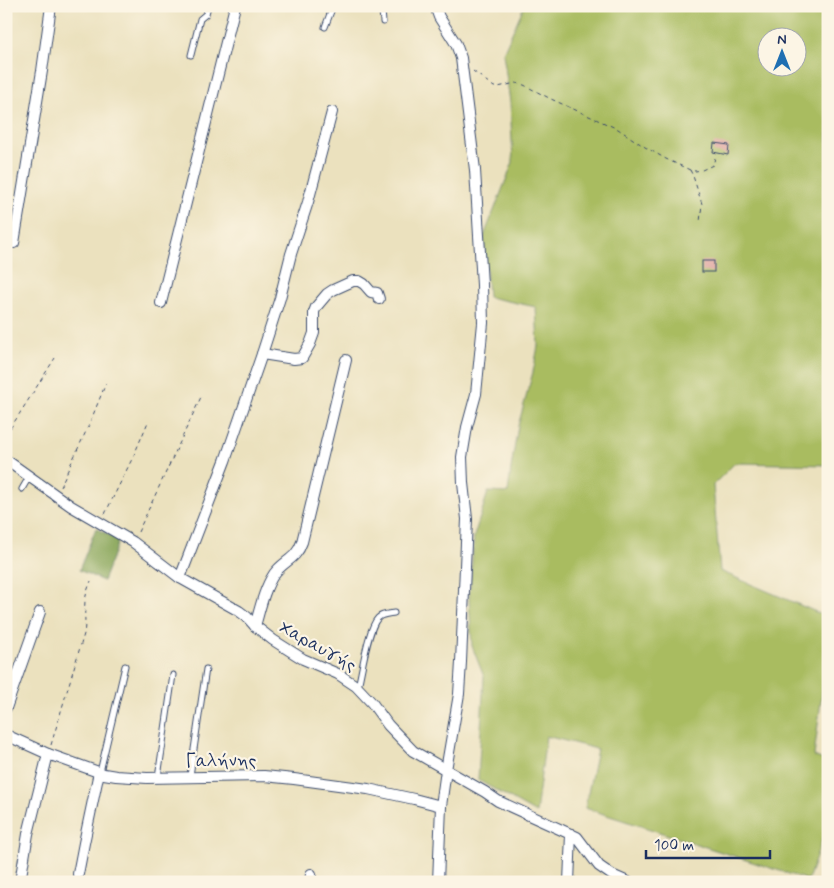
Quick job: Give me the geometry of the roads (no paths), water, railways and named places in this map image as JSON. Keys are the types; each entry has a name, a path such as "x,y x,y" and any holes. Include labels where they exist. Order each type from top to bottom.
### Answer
{"street":[{"path":"14,243 51,6"},
{"path":"161,303 235,6"},
{"path":"433,7 456,44 461,58 474,170 483,323 476,394 462,456 467,520 461,662 455,722 441,806 438,882"},
{"path":"180,578 222,470 262,354 308,202 332,112"},
{"path":"262,354 294,359 302,358 314,333 314,312 316,307 333,290 359,281 370,292 377,294 379,299"},
{"path":"255,626 270,581 275,573 296,555 300,549 346,360"},
{"name":"Χαραυγής","path":"6,460 57,497 133,542 180,578 239,611 273,640 303,659 338,674 358,688 388,725 413,751 498,800 577,837 599,866 612,875 628,882"},
{"path":"6,708 40,612"},
{"name":"Γαλήνης","path":"6,735 48,754 116,776 264,776 368,789 441,806"},
{"path":"20,882 23,860 48,754"},
{"path":"78,874 100,772"},
{"path":"568,882 571,834"}],"lane":[{"path":"191,55 200,19 206,14 208,6"},
{"path":"325,27 333,6"},
{"path":"384,6 382,11 384,22"},
{"path":"22,489 29,477"},
{"path":"358,688 369,636 374,624 383,615 394,613"},
{"path":"100,772 124,666"},
{"path":"190,776 206,669"},
{"path":"158,777 173,675"}]}
